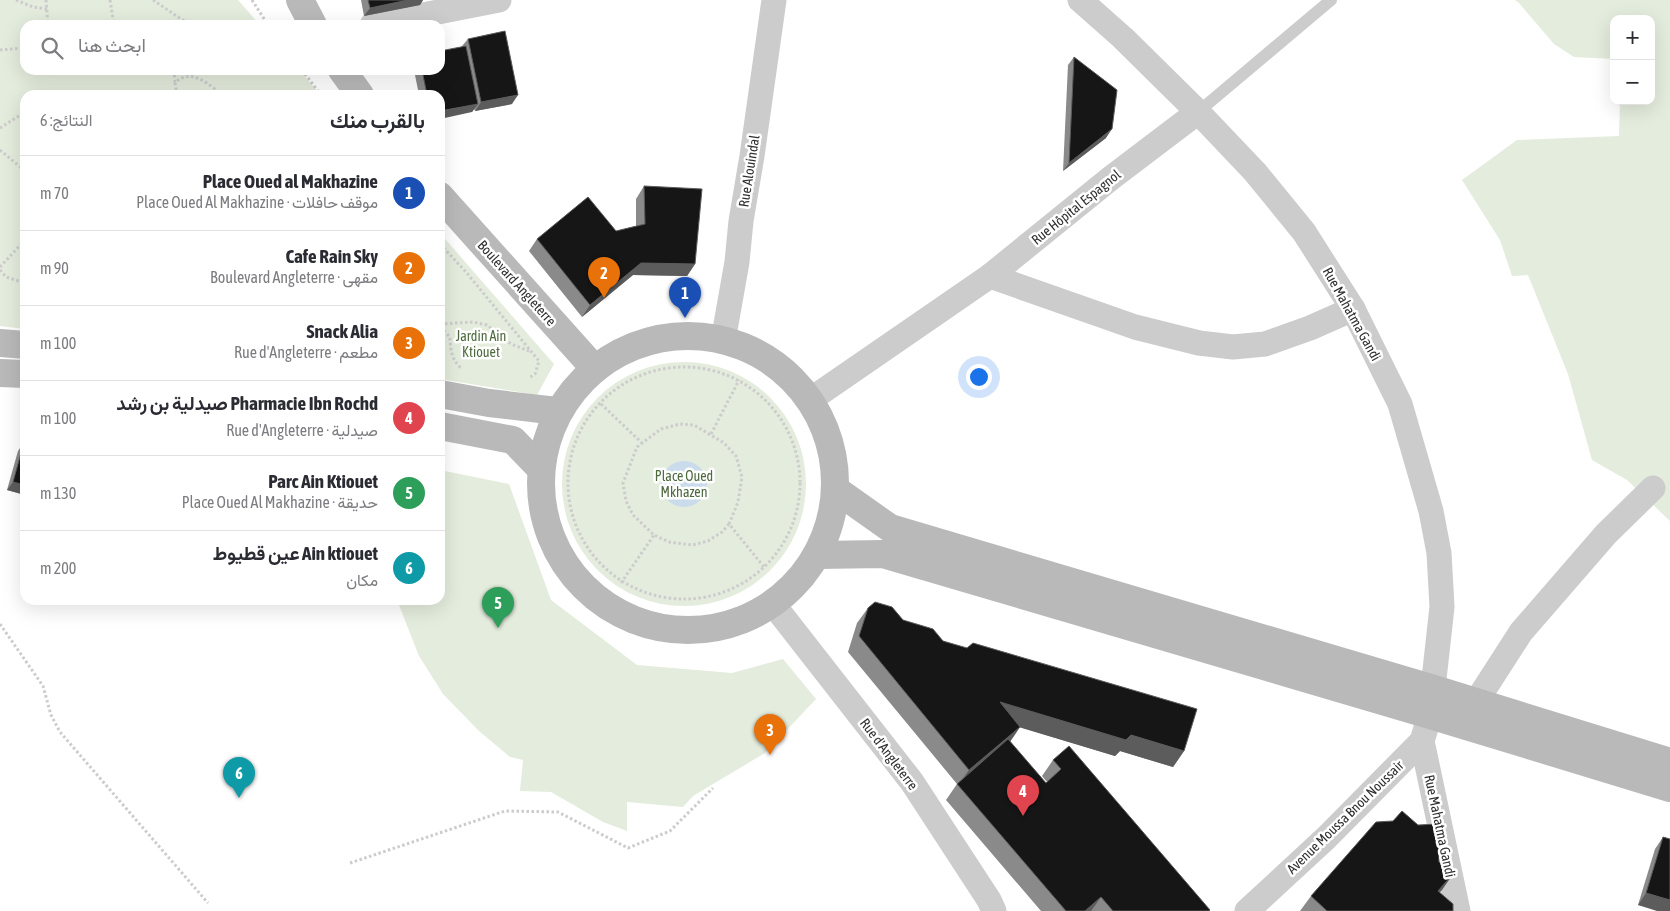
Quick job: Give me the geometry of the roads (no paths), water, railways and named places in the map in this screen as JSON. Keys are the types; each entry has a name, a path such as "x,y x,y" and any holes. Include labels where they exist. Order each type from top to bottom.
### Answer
{"main road":[{"path":"300,0 310,20"},
{"path":"346,75 356,90"},
{"name":"Boulevard Angleterre","path":"445,202 595,369"},
{"path":"667,337 707,337 723,341 747,348 782,369 810,400 829,439 839,492 817,555 795,585 773,604 736,623 694,631 652,627 613,611 580,585 556,550 542,510 541,469 545,441 557,411 573,388 595,369 629,348 667,337"},
{"path":"0,343 20,345"},
{"path":"0,373 20,374"},
{"path":"445,395 489,403 520,405 557,411"},
{"path":"445,427 512,440 541,469"},
{"path":"839,492 890,528 1432,702 1670,788"},
{"path":"817,555 883,554 1432,702 1476,702 1670,762"}],"street":[{"path":"397,20 498,0"},
{"name":"Rue Alouindal","path":"723,341 737,262 741,221 774,0"},
{"name":"Rue Mahatma Gandi","path":"1080,0 1123,38 1256,172 1304,232 1353,309 1400,404 1431,511 1438,553 1442,607 1432,702"},
{"name":"Rue Hôpital Espagnol","path":"810,400 990,276 1111,178 1198,112"},
{"path":"990,276 1135,327 1199,343 1233,347 1265,344 1310,328 1353,309"},
{"path":"1476,702 1521,632 1606,534 1653,488"},
{"name":"Rue d'Angleterre","path":"773,604 912,782 994,911"},
{"name":"Avenue Moussa Bnou Noussair","path":"1247,911 1326,838 1422,741 1432,702"},
{"name":"Rue Mahatma Gandi","path":"1422,741 1458,911"}],"lane":[{"name":"Rue Hôpital Espagnol","path":"1198,112 1331,0"}],"water":[{"path":"684,461 697,465 703,471 707,484 703,497 697,503 684,507 671,503 665,497 661,484 665,471 671,465"}],"place":[{"name":"Cafe Rain Sky","path":"604,298"},
{"name":"Place Oued al Makhazine","path":"685,318"},
{"name":"Parc Ain Ktiouet","path":"498,628"},
{"name":"Snack Alia","path":"770,755"},
{"name":"Ain ktiouet عين قطيوط","path":"239,798"},
{"name":"Pharmacie Ibn Rochd صيدلية بن رشد","path":"1023,816"}],"park label":[{"name":"Jardin Ain Ktiouet","path":"481,344"},
{"name":"Place Oued Mkhazen","path":"684,484"}]}
